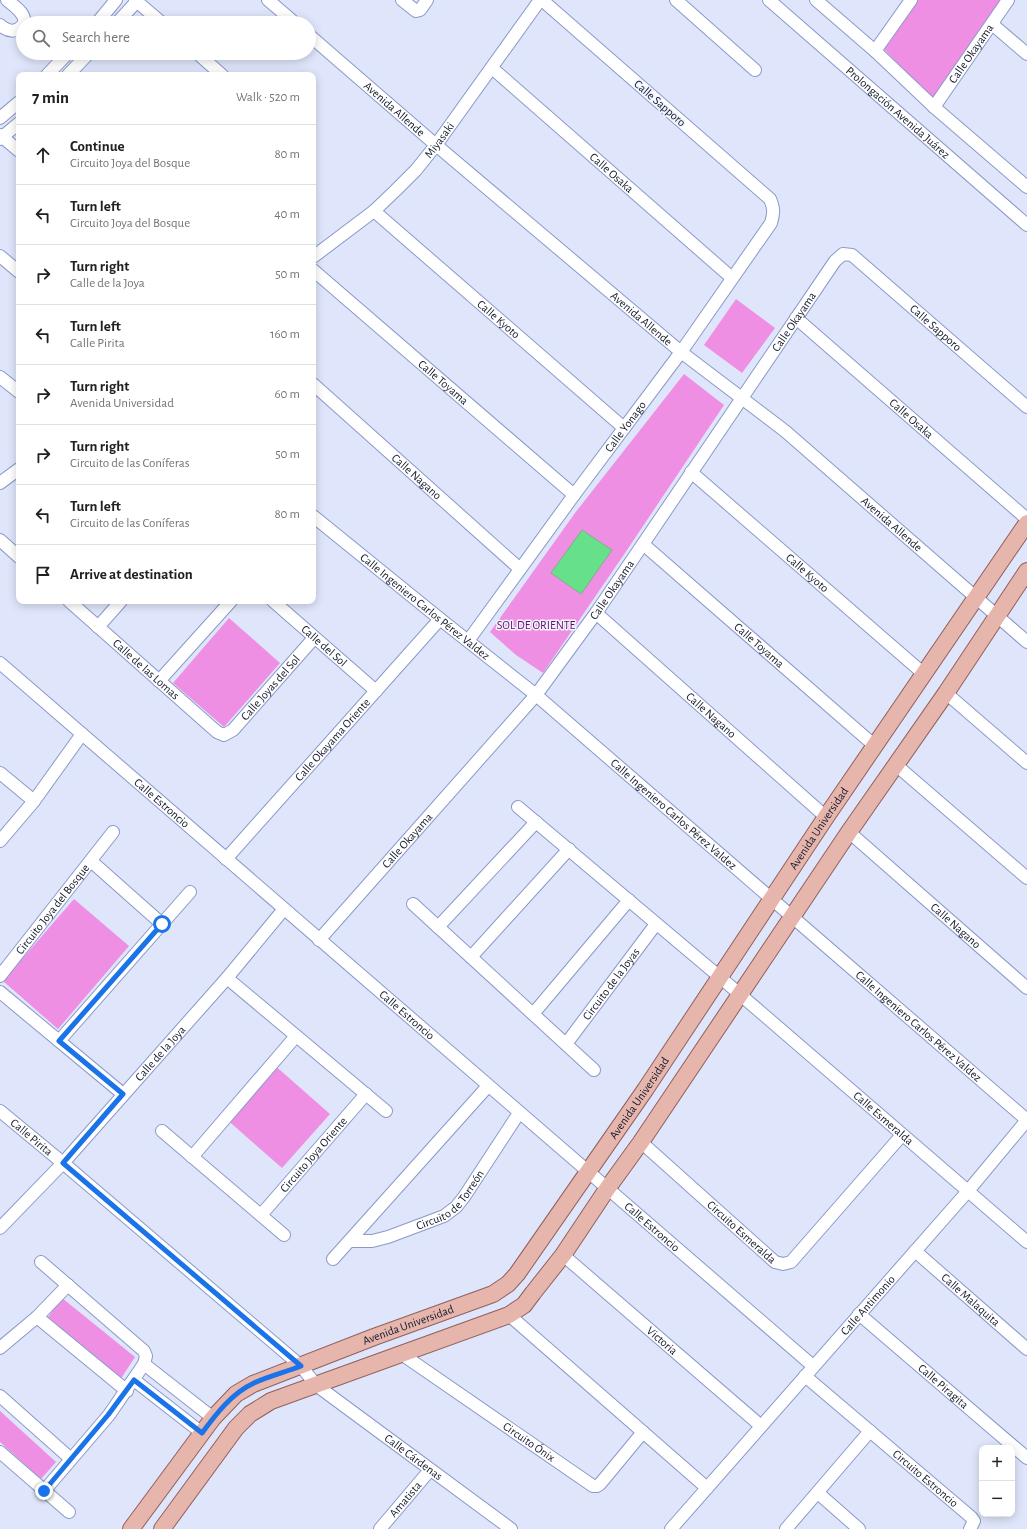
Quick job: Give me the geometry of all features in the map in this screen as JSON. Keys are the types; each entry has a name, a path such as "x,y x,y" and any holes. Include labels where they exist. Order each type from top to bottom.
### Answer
{"main road":[{"name":"Avenida Universidad","path":"131,1529 213,1418 236,1394 253,1384 374,1337 493,1294 508,1284 517,1274 645,1090 721,978 826,817 1027,523"},
{"name":"Avenida Universidad","path":"162,1529 232,1433 250,1414 271,1401 403,1355 509,1315 524,1305 563,1254 641,1142 849,832 946,692 1027,571"}],"street":[{"path":"7,0 23,16"},
{"path":"103,16 116,0"},
{"path":"268,0 287,16"},
{"path":"402,0 416,11 420,10 427,0"},
{"name":"Miyasaki","path":"316,254 374,211 406,180 436,146 541,0"},
{"name":"Calle Sapporo","path":"541,0 770,199 774,208"},
{"path":"676,0 755,70"},
{"name":"Prolongación Avenida Juárez","path":"769,0 1027,225"},
{"path":"816,0 875,51 934,107 1027,187"},
{"path":"875,51 911,0"},
{"name":"Calle Okayama","path":"934,107 1008,0"},
{"path":"123,16 137,1 154,16"},
{"path":"992,24 1027,54"},
{"path":"0,25 4,29 16,31"},
{"name":"Avenida Allende","path":"316,41 436,146 681,352 785,431 1027,642"},
{"path":"50,72 61,60"},
{"path":"71,72 82,60"},
{"path":"205,60 219,72"},
{"name":"Calle Osaka","path":"492,68 732,278"},
{"path":"0,118 16,105"},
{"path":"16,125 1,137 16,150"},
{"name":"Calle Yonago","path":"468,641 574,495 681,352 771,223 774,208"},
{"name":"Calle Kyoto","path":"374,211 624,428"},
{"name":"Calle Sapporo","path":"843,254 852,255 1027,407"},
{"name":"Calle Okayama","path":"319,940 536,695 596,613 835,261 843,254"},
{"path":"0,256 16,269"},
{"name":"Calle Toyama","path":"316,273 574,495"},
{"name":"Calle Osaka","path":"796,318 1027,519"},
{"path":"0,377 16,390"},
{"name":"Calle Nagano","path":"316,387 520,569"},
{"path":"0,483 16,471"},
{"name":"Calle Kyoto","path":"692,472 924,674"},
{"name":"Calle Ingeniero Carlos Pérez Valdez","path":"316,518 536,695 1027,1120"},
{"path":"0,540 16,554"},
{"name":"Calle Toyama","path":"643,544 875,746"},
{"name":"Calle de las Lomas","path":"72,604 218,732 224,734"},
{"path":"98,627 118,604"},
{"path":"159,681 228,604"},
{"name":"Calle del Sol","path":"276,604 376,691"},
{"name":"Calle Nagano","path":"596,613 826,817"},
{"name":"Calle Okayama Oriente","path":"226,859 440,619"},
{"name":"Calle Joyas del Sol","path":"224,734 233,730 314,638"},
{"name":"Calle Estroncio","path":"0,663 813,1366"},
{"path":"946,692 1027,763"},
{"path":"0,841 34,801 82,734"},
{"path":"896,764 1027,878"},
{"path":"0,773 34,801"},
{"path":"518,807 740,994"},
{"path":"438,927 536,822"},
{"name":"Circuito Joya del Bosque","path":"0,976 113,832"},
{"name":"Calle Nagano","path":"849,832 1027,988"},
{"path":"471,957 568,850"},
{"name":"Circuito Joya del Bosque","path":"91,861 162,924"},
{"path":"59,1041 190,892"},
{"path":"533,1014 629,900"},
{"path":"413,904 594,1070"},
{"name":"Calle de la Joya","path":"0,1228 63,1163 227,978 284,909"},
{"name":"Circuito de la Joyas","path":"566,1044 656,924"},
{"path":"227,978 386,1111"},
{"path":"0,992 123,1094"},
{"name":"Calle Esmeralda","path":"740,994 1027,1242"},
{"path":"192,1157 296,1036"},
{"path":"333,1260 488,1086"},
{"name":"Circuito Joya Oriente","path":"261,1215 366,1094"},
{"name":"Calle Pirita","path":"0,1111 301,1366 316,1385"},
{"name":"Circuito de Torreón","path":"350,1241 372,1241 388,1237 444,1216 456,1207 519,1113"},
{"name":"Calle Antimonio","path":"671,1529 915,1252 1027,1120"},
{"path":"162,1131 284,1235"},
{"name":"Circuito Esmeralda","path":"641,1142 775,1262 783,1264 791,1262 902,1135"},
{"name":"Calle Malaquita","path":"915,1252 1027,1349"},
{"name":"Victoria","path":"563,1254 761,1426"},
{"path":"41,1262 144,1351 146,1356 144,1364 127,1391 44,1491"},
{"path":"0,1348 37,1317 68,1284"},
{"name":"Calle Piragita","path":"859,1314 1027,1458"},
{"path":"509,1315 707,1488"},
{"path":"37,1317 127,1391"},
{"name":"Circuito Ónix","path":"403,1355 593,1486 600,1484 643,1432"},
{"path":"144,1364 213,1418"},
{"name":"Circuito Estroncio","path":"805,1376 971,1517 974,1521 970,1529"},
{"path":"134,1380 202,1433"},
{"name":"Calle Cárdenas","path":"316,1385 511,1529"},
{"path":"0,1396 71,1459"},
{"path":"786,1529 870,1431"},
{"path":"0,1452 69,1512"},
{"name":"Amatista","path":"380,1529 430,1470"},
{"path":"818,1493 859,1529"}],"green space":[{"path":"917,0 1003,0 934,101 882,47"},
{"path":"736,299 775,328 742,373 704,345"},
{"name":"SOL DE ORIENTE","path":"684,374 724,405 543,673 516,655 490,632 575,513"},
{"path":"229,618 280,663 224,727 173,683"},
{"path":"74,899 129,946 58,1029 3,981"},
{"path":"272,1063 330,1114 282,1168 224,1117"},
{"path":"62,1298 135,1357 120,1380 48,1317"},
{"path":"0,1411 56,1462 41,1479 0,1442"}],"building":[{"path":"582,530 612,550 581,594 551,573"}],"route":[{"path":"44,1491 108,1415 134,1380 202,1433 213,1418 236,1394 253,1384 301,1366 63,1163 123,1094 59,1041 162,924"}]}
